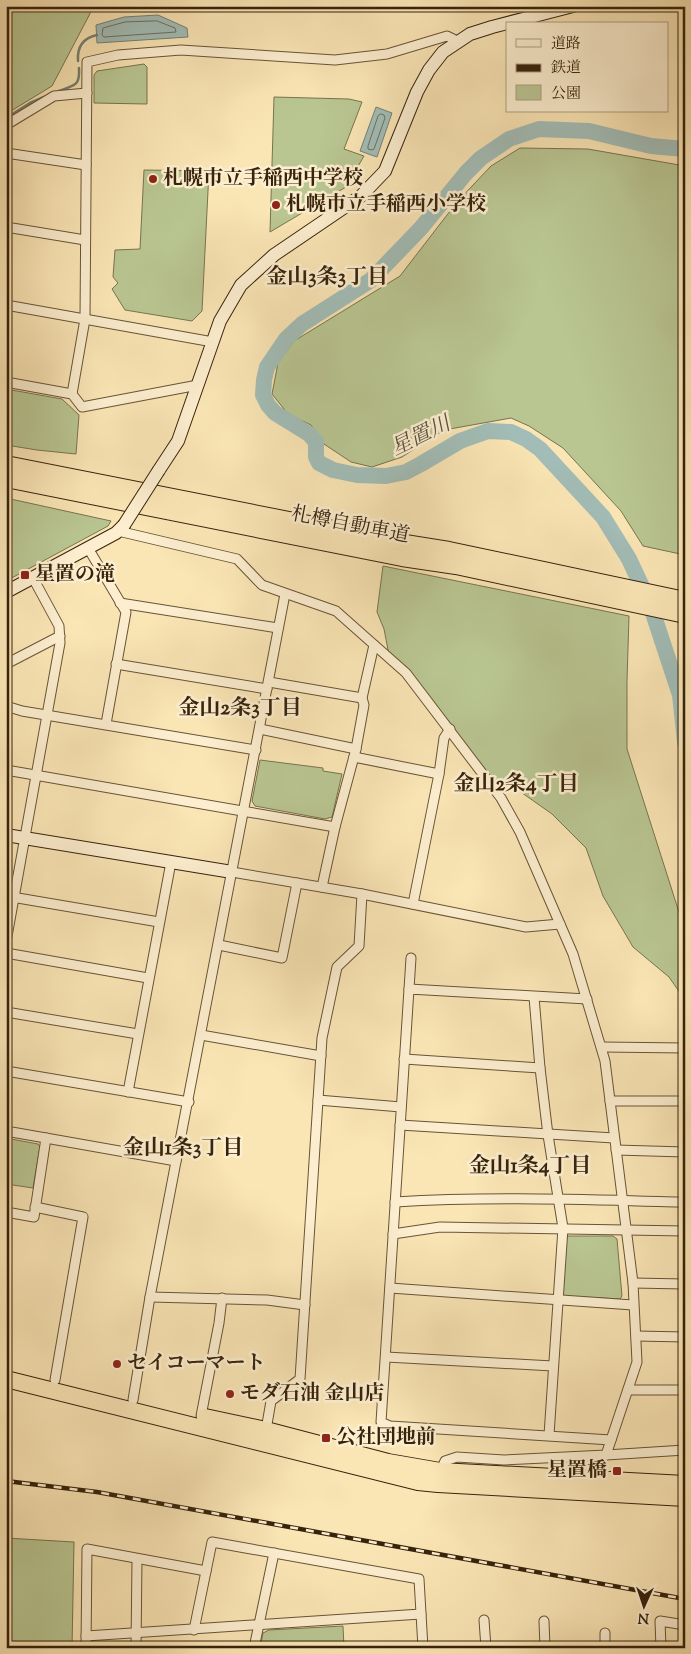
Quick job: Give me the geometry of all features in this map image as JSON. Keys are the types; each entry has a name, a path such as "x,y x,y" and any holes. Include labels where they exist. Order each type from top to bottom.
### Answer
{"highway":[{"name":"札樽自動車道","path":"6,464 405,543 449,550 685,600"},
{"name":"札樽自動車道","path":"6,479 402,558 456,566 685,615"},
{"path":"6,1368 133,1400 266,1430 388,1462 439,1478 685,1484"},
{"path":"6,1379 386,1475 685,1498"}],"street":[{"path":"511,22 573,6"},
{"path":"6,592 121,528 178,441 220,321 241,285 274,255 361,196 385,171 417,92 429,70 443,52 470,34 506,23"},
{"path":"72,394 85,319 87,62 118,55 181,50 335,60 387,54 447,36 459,42"},
{"path":"6,125 54,96 87,93"},
{"path":"6,153 86,165"},
{"path":"6,227 85,240"},
{"path":"6,305 213,342"},
{"path":"6,382 72,394 82,406 198,385"},
{"path":"121,528 237,559 262,585 336,611 406,673 450,729 500,798 520,832 573,954 602,1047 610,1101 633,1283 636,1362 606,1455"},
{"path":"88,548 126,612 106,724"},
{"path":"6,942 10,897 25,838 60,636 59,626 33,578"},
{"path":"133,1400 150,1297 202,1035 285,594"},
{"path":"120,603 278,628"},
{"path":"6,664 60,636"},
{"path":"322,888 335,827 355,753 364,705 362,698 374,646"},
{"path":"116,664 362,698"},
{"path":"6,706 22,711 256,750"},
{"path":"260,729 439,774"},
{"path":"413,904 439,774 444,738 450,729"},
{"path":"6,770 335,827"},
{"path":"6,835 362,894 526,926 560,924"},
{"path":"128,1092 171,862"},
{"path":"219,945 282,958 297,883"},
{"path":"266,1430 270,1401 300,1379 322,1038 337,967 359,946 362,894"},
{"path":"10,897 159,922"},
{"path":"6,954 148,978"},
{"path":"411,958 381,1422 390,1426 611,1440"},
{"path":"409,989 587,999"},
{"path":"534,997 548,1135 562,1228 559,1300 549,1435"},
{"path":"6,1012 138,1034"},
{"path":"202,1035 321,1056"},
{"path":"602,1047 685,1048"},
{"path":"404,1059 540,1068"},
{"path":"6,1071 189,1102"},
{"path":"318,1100 401,1107"},
{"path":"610,1101 685,1101"},
{"path":"400,1125 614,1138"},
{"path":"6,1131 176,1161"},
{"path":"6,1212 34,1217 46,1138"},
{"path":"616,1150 685,1152"},
{"path":"395,1202 430,1200 685,1202"},
{"path":"35,1207 83,1217 55,1380"},
{"path":"393,1234 440,1227 685,1231"},
{"path":"633,1283 685,1284"},
{"path":"390,1288 634,1305"},
{"path":"150,1297 267,1300 305,1305"},
{"path":"201,1416 219,1324 222,1298"},
{"path":"636,1336 685,1337"},
{"path":"386,1357 553,1366"},
{"path":"628,1390 685,1390"},
{"path":"439,1478 445,1461 456,1457 504,1460 685,1450"},
{"path":"194,1630 212,1542 419,1579 423,1648"},
{"path":"86,1648 87,1549 206,1571"},
{"path":"254,1648 274,1553"},
{"path":"136,1648 137,1559"},
{"path":"86,1636 421,1614"},
{"path":"484,1620 486,1648"},
{"path":"544,1621 545,1648"},
{"path":"661,1648 660,1621 685,1625"},
{"path":"605,1633 605,1648"}],"green space":[{"path":"94,6 52,86 6,114 6,7"},
{"path":"144,64 147,67 147,104 94,103 94,75 97,71"},
{"path":"274,97 349,99 362,102 344,149 364,156 346,187 270,232"},
{"path":"520,148 588,149 685,166 685,555 643,546 621,511 563,448 529,426 511,418 444,430 402,457 372,467 351,462 324,444 311,425 288,414 272,394 278,363 294,341 400,276 457,202 491,166"},
{"path":"144,170 209,171 202,311 192,321 125,310 112,289 118,283 113,277 115,250 140,249"},
{"path":"6,389 62,399 79,415 76,454 6,445"},
{"path":"6,498 111,521 108,526 6,581"},
{"path":"383,566 629,616 627,749 685,931 685,1000 669,977 633,947 603,896 586,848 552,814 518,790 499,792 460,737 411,675 389,655 384,629 377,612"},
{"path":"260,760 323,768 323,771 342,774 332,817 325,819 255,806 252,801"},
{"path":"6,1138 38,1144 40,1147 33,1188 6,1184"},
{"path":"568,1236 613,1236 617,1239 622,1296 620,1299 564,1296 562,1292 566,1240"},
{"path":"6,1538 74,1542 72,1648 6,1648"},
{"path":"343,1626 344,1648 260,1648 263,1633 269,1630"}],"water":[{"path":"158,15 187,28 188,37 97,43 96,25 124,17"},
{"path":"376,107 392,113 377,157 360,151"}],"waterway":[{"path":"78,61 82,44 88,38 97,35"},
{"path":"59,91 77,82 79,68"},
{"path":"6,118 30,103 44,97"},
{"name":"星置川","path":"685,149 651,146 589,131 539,129 509,139 481,158 466,173 421,228 371,280 302,324 286,339 267,367 263,395 275,413 309,434 316,442 316,457 319,463 333,470 357,475 386,476 406,472 460,441 488,431 511,432 526,439 540,449 603,517 629,559 650,604 680,695 685,742"}],"railway":[{"path":"6,1481 97,1492 685,1599"}],"place":[{"name":"札幌市立手稲西中学校","path":"153,179"},
{"name":"札幌市立手稲西小学校","path":"276,205"},
{"name":"星置の滝","path":"25,575"},
{"name":"セイコーマート","path":"117,1364"},
{"name":"モダ石油 金山店","path":"230,1394"},
{"name":"公社団地前","path":"326,1438"},
{"name":"星置橋","path":"617,1471"}],"district":[{"name":"金山3条3丁目","path":"327,278"},
{"name":"金山2条3丁目","path":"240,709"},
{"name":"金山2条4丁目","path":"516,785"},
{"name":"金山1条3丁目","path":"183,1149"},
{"name":"金山1条4丁目","path":"530,1167"}]}
